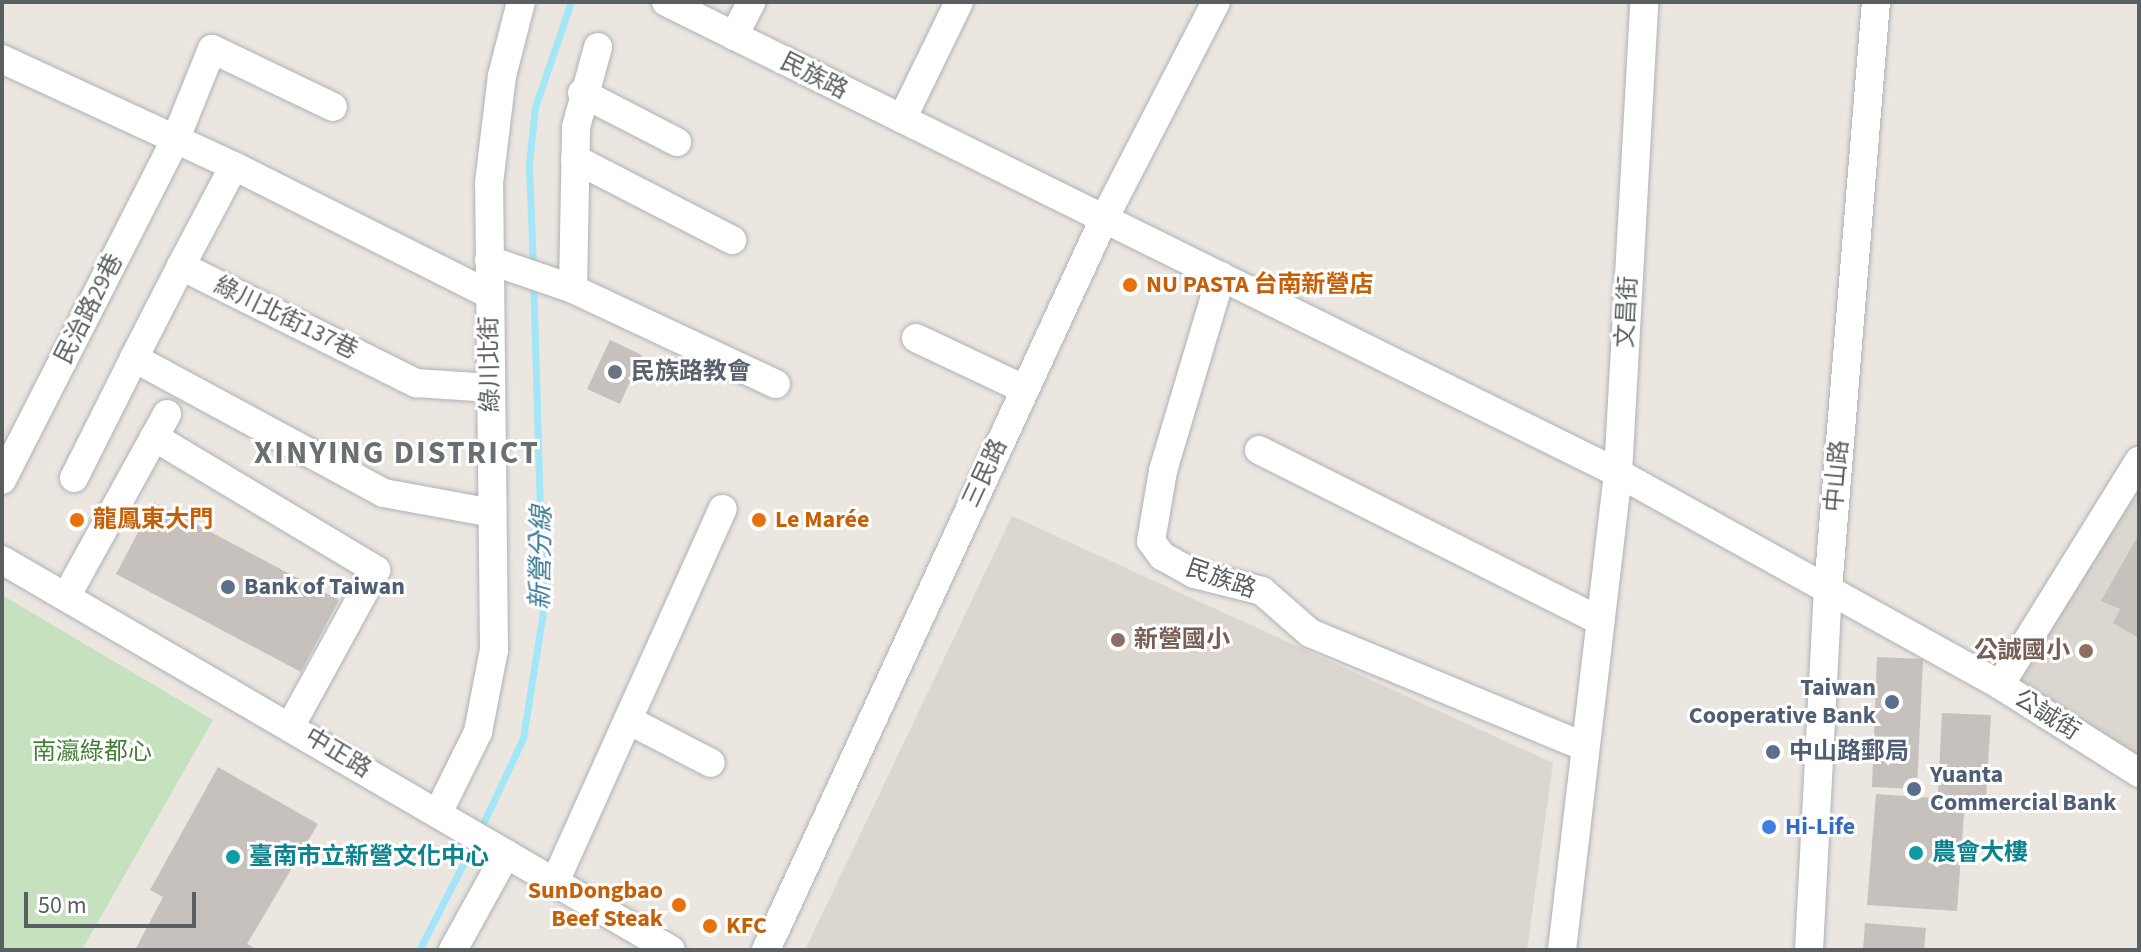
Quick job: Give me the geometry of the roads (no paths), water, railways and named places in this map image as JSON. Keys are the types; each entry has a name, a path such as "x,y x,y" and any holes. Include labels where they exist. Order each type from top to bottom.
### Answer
{"street":[{"name":"綠川北街","path":"444,817 488,697 494,650 489,294 501,264 493,136 521,2"},
{"name":"民族路","path":"666,2 1618,473 1828,589"},
{"path":"734,36 751,2"},
{"path":"902,119 959,2"},
{"name":"三民路","path":"766,950 1104,219 1216,2"},
{"name":"文昌街","path":"1562,950 1618,473 1644,2"},
{"name":"中山路","path":"1809,950 1828,589 1876,2"},
{"path":"562,286 582,93 598,47"},
{"name":"民治路29巷","path":"2,480 176,138 212,49 333,107"},
{"path":"2,59 176,138 489,294"},
{"path":"582,93 677,142"},
{"path":"575,159 732,240"},
{"path":"74,478 234,166"},
{"path":"501,264 562,286 776,384"},
{"name":"綠川北街137巷","path":"181,266 416,383 491,388"},
{"name":"民族路","path":"1221,276 1163,471 1151,541 1162,556 1194,574 1262,591 1310,633 1585,747"},
{"path":"916,338 1024,389"},
{"path":"134,358 384,493 492,513"},
{"path":"66,597 160,426 376,570 291,725"},
{"path":"1259,450 1601,621"},
{"path":"2000,685 2139,461"},
{"path":"555,882 723,509"},
{"name":"中正路","path":"2,560 291,725 671,950"},
{"name":"公誠街","path":"1828,589 2000,685 2139,773"},
{"path":"628,720 711,763"},
{"path":"453,950 499,850"}],"waterway":[{"name":"新營分線","path":"533,269 529,164 535,107 571,2"},
{"name":"新營分線","path":"480,830 523,738 543,612 533,282"},
{"name":"新營分線","path":"419,950 475,841"}],"place":[{"name":"NU PASTA 台南新營店","path":"1130,285"},
{"name":"民族路教會","path":"615,372"},
{"name":"龍鳳東大門","path":"77,520"},
{"name":"Le Marée","path":"759,520"},
{"name":"Bank of Taiwan","path":"228,587"},
{"name":"新營國小","path":"1118,640"},
{"name":"公誠國小","path":"2086,651"},
{"name":"Taiwan Cooperative Bank","path":"1892,702"},
{"name":"中山路郵局","path":"1773,752"},
{"name":"Yuanta Commercial Bank","path":"1914,789"},
{"name":"Hi-Life","path":"1769,827"},
{"name":"農會大樓","path":"1916,853"},
{"name":"臺南市立新營文化中心","path":"233,857"},
{"name":"SunDongbao Beef Steak","path":"679,905"},
{"name":"KFC","path":"710,926"}],"district":[{"name":"XINYING DISTRICT","path":"397,453"}],"park label":[{"name":"南瀛綠都心","path":"92,752"}]}
